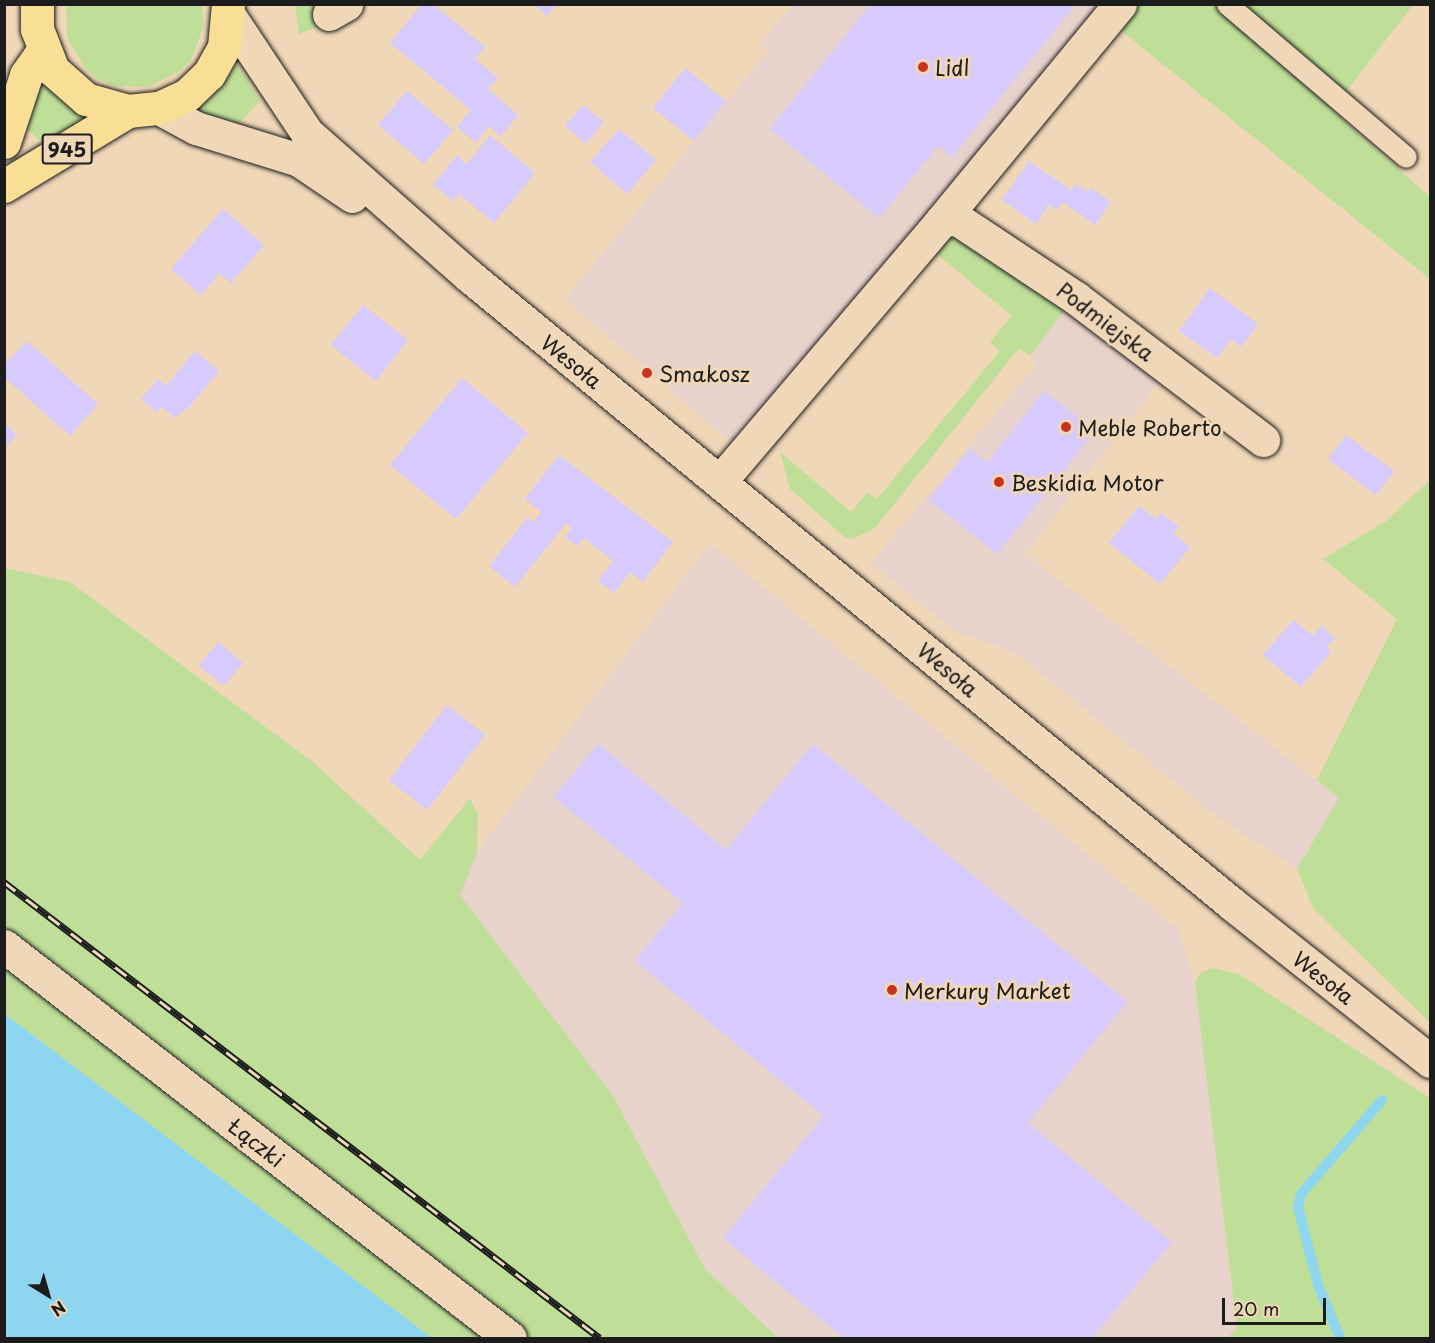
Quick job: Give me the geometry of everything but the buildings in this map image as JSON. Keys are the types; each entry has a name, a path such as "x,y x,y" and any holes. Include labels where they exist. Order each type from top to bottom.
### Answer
{"main road":[{"path":"37,4 43,51 53,70 86,99 144,110 187,95 209,74 224,47 229,11"},
{"path":"721,480 942,220 1120,4"},
{"name":"Wesoła","path":"229,11 307,133 468,275 721,480 1232,904 1431,1061"},
{"name":"945","path":"4,142 27,75 43,51"},
{"name":"945","path":"4,186 144,110"},
{"name":"Wesoła","path":"144,110 299,160 468,275"},
{"name":"Podmiejska","path":"942,220 957,219 1000,243 1263,440"},
{"name":"Łączki","path":"4,946 510,1338"}],"lane":[{"path":"1227,4 1406,157"}],"shaded area":[{"path":"793,5 1102,5 735,446 565,299 768,51 760,43"},
{"path":"1068,306 1163,377 1025,554 1339,798 1297,869 1213,814 1015,652 956,632 871,563 1036,365 1030,356"},
{"path":"710,543 1179,930 1195,983 1237,1328 1227,1338 778,1338 705,1269 613,1096 459,895 477,852"}],"green space":[{"path":"202,4 204,25 192,58 180,71 149,87 115,86 98,79 85,68 67,38 66,5"},
{"path":"1102,4 1413,5 1332,110 1430,197 1430,279 1114,25"},
{"path":"295,5 318,5 319,26 299,34"},
{"path":"236,62 260,101 239,124 190,111 212,94"},
{"path":"36,74 63,103 89,120 46,145 24,127"},
{"path":"955,229 1068,306 1030,356 1019,348 875,528 853,539 845,537 790,489 780,452 851,512 868,492 877,499 1000,351 990,342 1012,316 928,247"},
{"path":"1430,480 1430,1023 1313,908 1297,869 1339,798 1317,780 1397,619 1323,559 1386,521"},
{"path":"4,568 70,582 314,763 420,860 470,798 478,814 477,852 460,895 613,1096 705,1269 778,1338 432,1338 5,1014"},
{"path":"1212,968 1239,974 1430,1098 1430,1338 1227,1338 1237,1328 1195,983 1200,973"}],"water":[{"path":"5,1014 432,1338 5,1338"}],"waterway":[{"path":"1340,1338 1318,1285 1298,1207 1301,1194 1382,1100"}],"railway":[{"path":"4,882 600,1338"}],"place":[{"name":"Lidl","path":"923,67"},
{"name":"Smakosz","path":"647,373"},
{"name":"Meble Roberto","path":"1066,427"},
{"name":"Beskidia Motor","path":"999,482"},
{"name":"Merkury Market","path":"892,990"}]}
